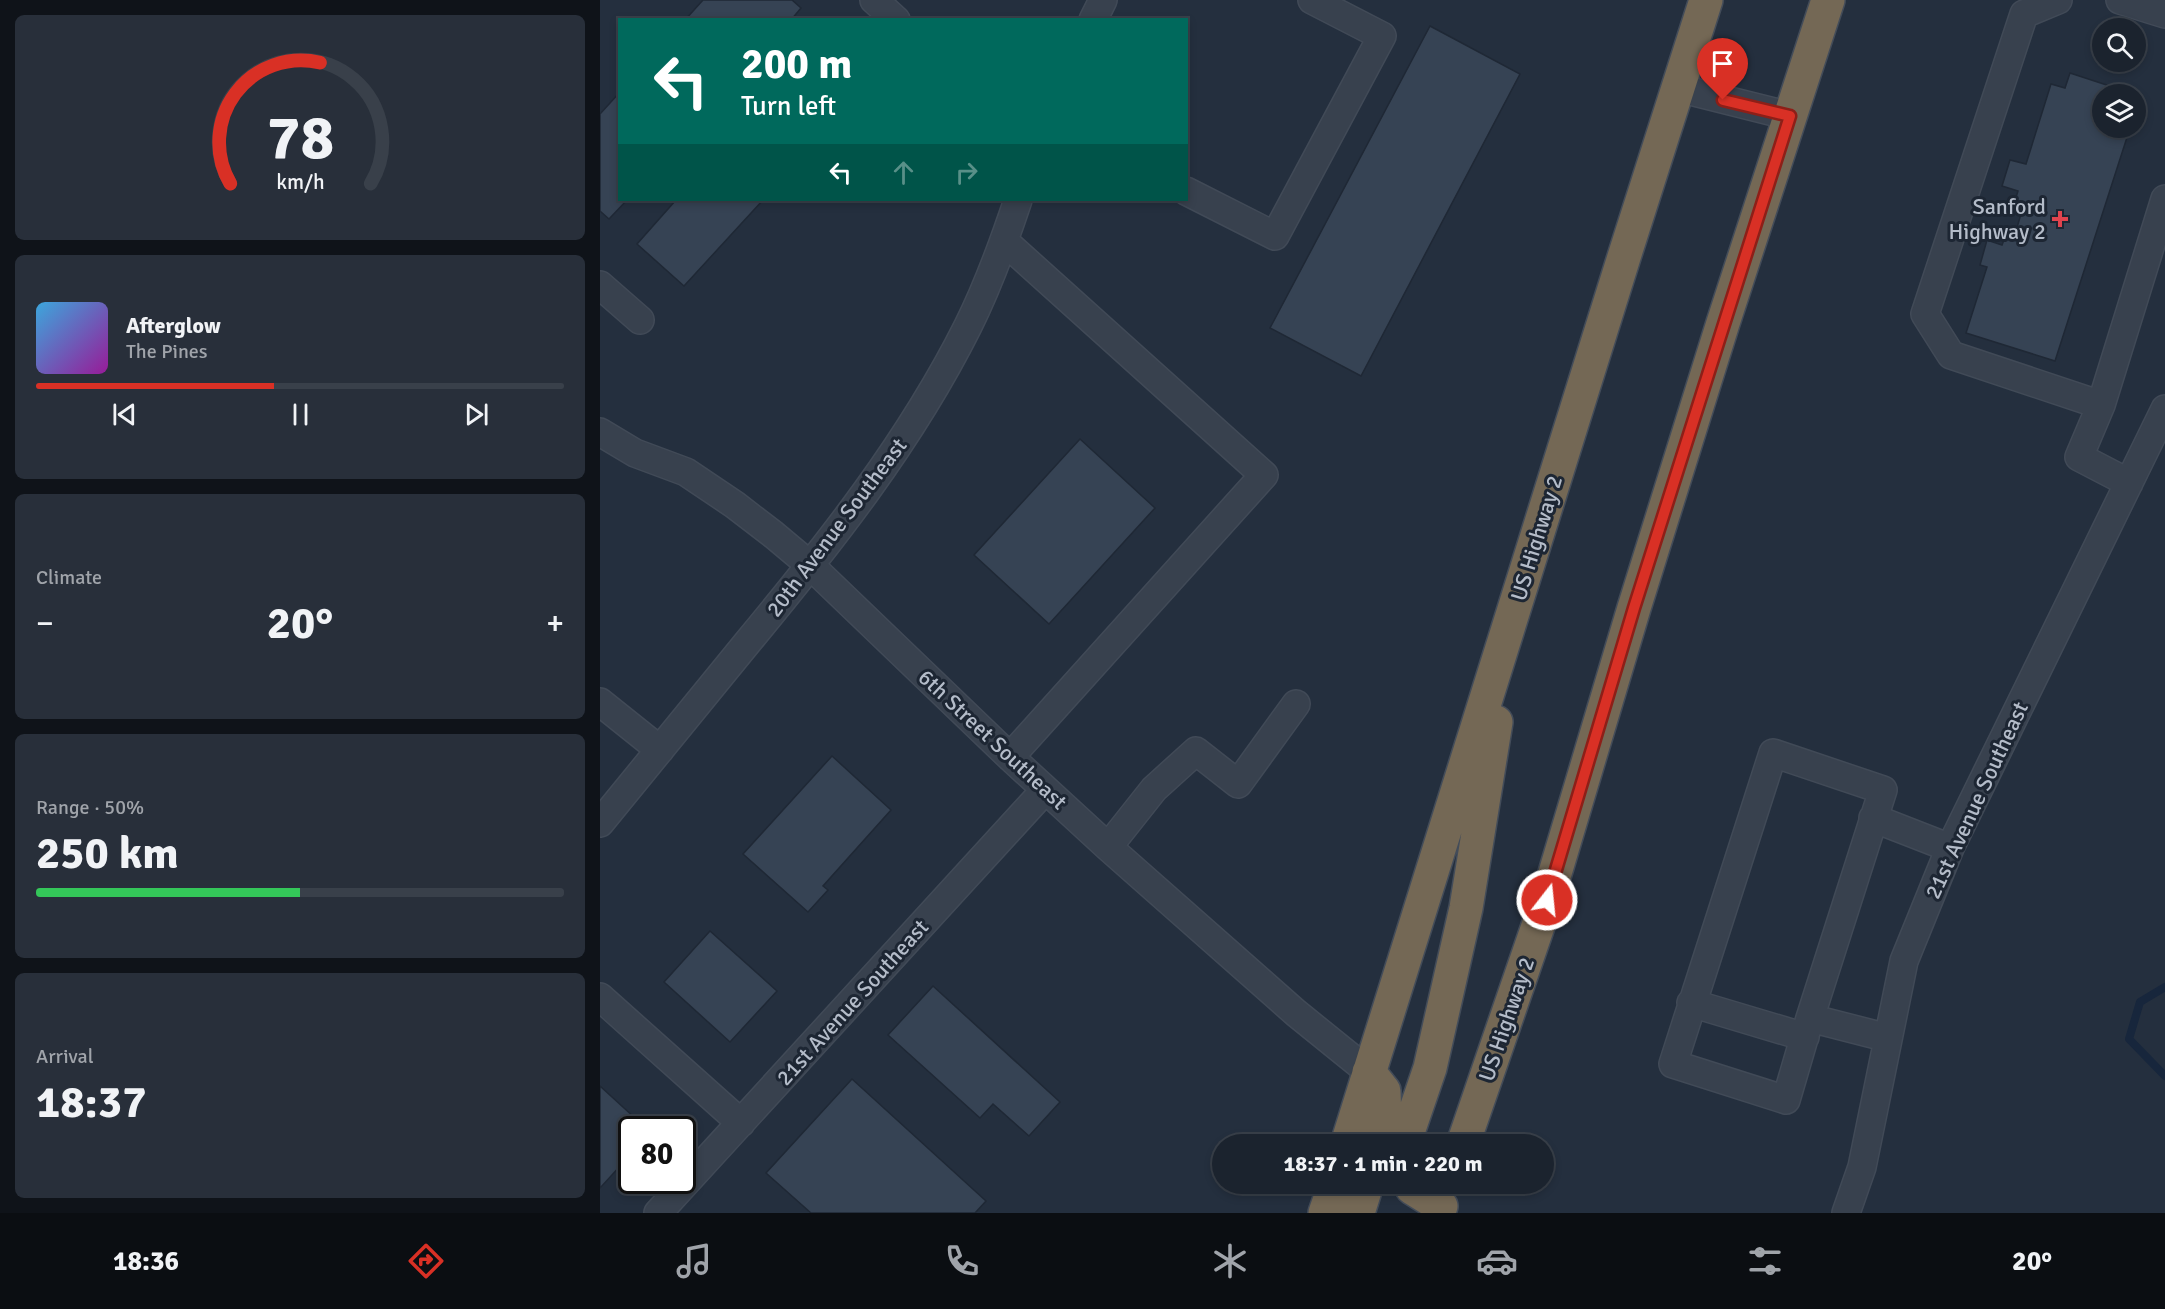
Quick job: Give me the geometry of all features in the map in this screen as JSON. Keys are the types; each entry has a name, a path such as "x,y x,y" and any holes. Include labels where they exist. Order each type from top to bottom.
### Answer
{"highway":[{"name":"US Highway 2","path":"1350,1134 1706,0"},
{"name":"US Highway 2","path":"1466,1134 1547,900 1638,596 1828,0"},
{"path":"1407,1134 1430,1068 1466,908 1496,723 1534,545"},
{"path":"1369,1072 1384,1091 1385,1119 1381,1134"},
{"path":"1325,1213 1332,1194"},
{"path":"1358,1213 1364,1194"},
{"path":"1424,1194 1445,1204"}],"street":[{"path":"874,0 894,18"},
{"path":"1094,18 1103,0"},
{"path":"1188,192 1275,236 1382,36 1312,0"},
{"path":"2058,0 2024,14 1925,314 1951,355 2101,405"},
{"path":"2120,0 2165,14"},
{"path":"1678,88 1790,116"},
{"path":"2129,483 2079,458 2101,405 2165,199"},
{"name":"20th Avenue Southeast","path":"600,822 811,566 878,476 931,395 969,325 1004,241 1018,201"},
{"path":"1004,241 1264,475 1010,757"},
{"path":"600,285 640,320"},
{"name":"21st Avenue Southeast","path":"1846,1213 1862,1167 1904,961 1950,848 2165,409"},
{"name":"6th Street Southeast","path":"600,432 635,453 686,472 735,505 811,566 1010,757 1108,847 1296,1013 1369,1072"},
{"path":"600,702 660,750"},
{"path":"1108,847 1154,789 1196,751 1238,784 1296,704"},
{"path":"1773,753 1882,790 1873,818 1786,1100 1673,1064 1773,753"},
{"name":"21st Avenue Southeast","path":"658,1213 1046,790"},
{"path":"1873,818 1950,848"},
{"path":"600,997 741,1123"},
{"path":"1691,1003 1808,1028 1888,1038"}],"building":[{"path":"703,0 792,0 801,8 793,18 687,18"},
{"path":"1430,26 1520,74 1361,376 1270,328"},
{"name":"Sanford Highway 2","path":"2070,73 2104,84 2092,84 2092,138 2127,138 2055,361 1966,333 1987,267 1980,265 1987,240 2002,245 2007,232 2016,231 2023,207 2014,204 2018,191 2002,186 2010,160 2026,164 2051,84 2065,88"},
{"path":"618,94 618,201 626,201 609,219 600,211 600,114"},
{"path":"675,201 762,201 684,286 637,244"},
{"path":"1080,439 1155,508 1049,624 974,555"},
{"path":"832,756 891,810 823,886 828,890 808,912 743,854"},
{"path":"710,931 777,991 730,1042 664,982"},
{"path":"933,986 1060,1102 1029,1136 993,1104 980,1118 888,1035"},
{"path":"852,1079 986,1201 975,1213 811,1213 766,1173"},
{"path":"600,1086 633,1116 618,1116 618,1168 600,1188"}],"waterway":[{"path":"2165,987 2140,1002 2129,1039 2165,1076"}],"place":[{"name":"Sanford Highway 2","path":"2060,219"}],"route":[{"path":"1547,900 1634,608 1790,116 1723,100"}]}
